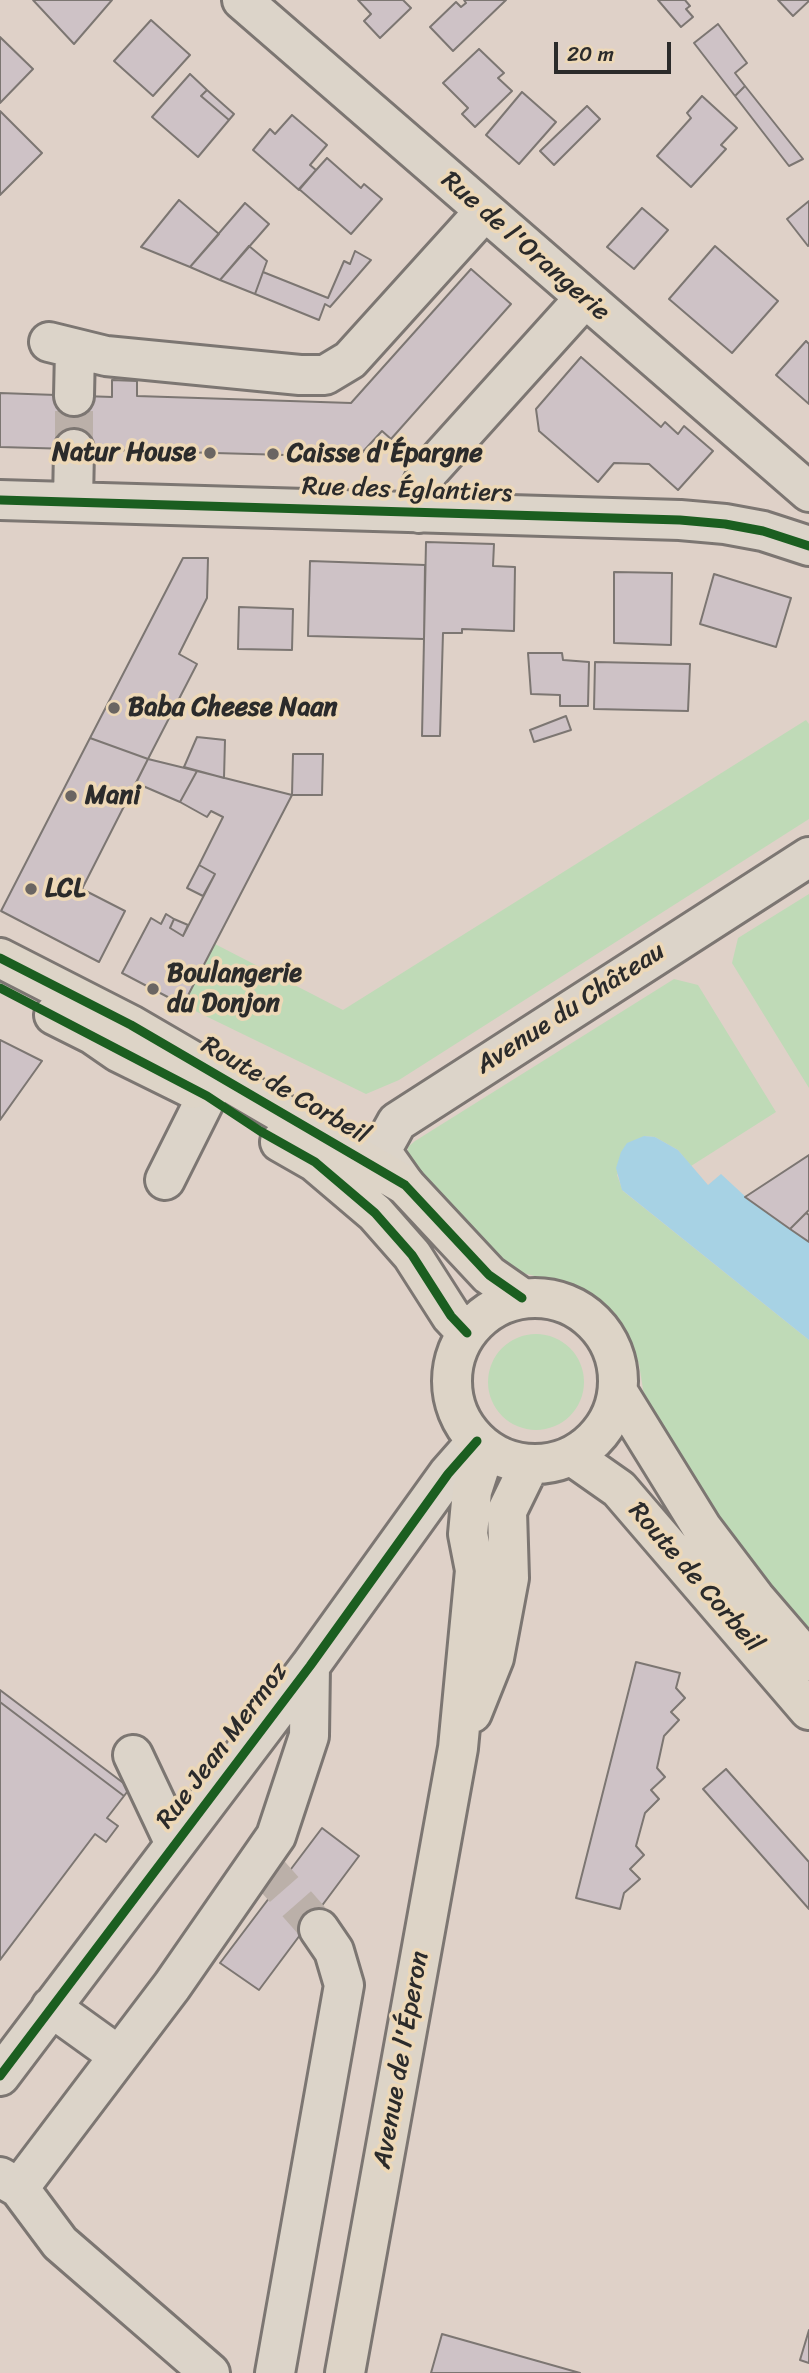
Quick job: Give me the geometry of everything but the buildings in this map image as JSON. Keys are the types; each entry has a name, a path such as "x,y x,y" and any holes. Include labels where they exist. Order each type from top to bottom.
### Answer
{"main road":[{"name":"Route de Corbeil","path":"0,958 131,1025 405,1185 489,1275 522,1298"},
{"name":"Route de Corbeil","path":"0,988 207,1096 260,1131 315,1162 374,1213 412,1255 451,1316 467,1333"},
{"path":"545,1297 567,1303 587,1315 602,1330 613,1349 618,1370 618,1392 610,1418 594,1440 572,1456 552,1463 530,1464 507,1459 481,1445 460,1417 452,1388 454,1360 467,1333 482,1316 500,1305 522,1298 545,1297"},
{"name":"Route de Corbeil","path":"618,1392 702,1528 755,1598 809,1661"},
{"name":"Avenue de l'Éperon","path":"345,2373 458,1748 475,1570 468,1534 472,1491 481,1445"},
{"name":"Route de Corbeil","path":"572,1456 619,1489 809,1710"},
{"name":"Avenue de l'Éperon","path":"458,1748 495,1658 509,1578 507,1511 530,1464"}],"street":[{"name":"Rue de l'Orangerie","path":"242,0 809,493"},
{"path":"74,396 62,346 106,356 300,375 325,375 351,360 484,212"},
{"path":"419,513 422,485 428,472 583,299"},
{"path":"73,502 74,449"},
{"path":"799,542 809,493"},
{"name":"Rue des Églantiers","path":"0,500 680,520 725,524 799,542"},
{"name":"Avenue du Château","path":"405,1185 382,1151 397,1122 809,857"},
{"path":"165,1180 207,1096"},
{"name":"Rue Jean Mermoz","path":"0,2076 310,1666 448,1475 481,1445"},
{"path":"210,2373 60,2243 10,2183 120,2056 276,1836 309,1736 310,1666"},
{"path":"133,1755 175,1844"},
{"path":"275,2373 344,1985 334,1951 319,1929"},
{"path":"51,2007 120,2056"}],"green space":[{"path":"806,720 809,724 809,819 399,1080 366,1094 183,1005 215,944 343,1010"},
{"path":"809,894 809,1088 732,963 738,938"},
{"path":"674,979 698,985 776,1112 691,1166 678,1150 655,1137 644,1136 617,1175 623,1191 809,1340 809,1632 738,1551 646,1408 639,1364 629,1336 617,1318 598,1300 574,1286 507,1269 406,1169 408,1147 415,1141"},
{"path":"536,1334 555,1337 570,1348 581,1363 584,1382 581,1401 570,1416 555,1427 536,1430 517,1427 502,1416 491,1401 488,1382 491,1363 502,1348 517,1337"}],"water":[{"path":"644,1136 655,1137 678,1150 708,1185 721,1174 748,1199 809,1242 809,1340 622,1190 616,1168 621,1152 627,1143"}],"tunnel":[{"path":"74,396 74,449"},
{"path":"259,1861 319,1929"}],"cycle path":[{"path":"0,500 680,520 763,531 809,546"},
{"path":"0,958 131,1025 405,1185 489,1275 522,1298"},
{"path":"0,988 207,1096 260,1131 315,1162 375,1213 412,1255 451,1316 467,1333"},
{"path":"0,2076 310,1666 448,1474 477,1441"}],"place":[{"name":"Natur House","path":"210,453"},
{"name":"Caisse d'Épargne","path":"273,454"},
{"name":"Baba Cheese Naan","path":"114,708"},
{"name":"Mani","path":"71,796"},
{"name":"LCL","path":"31,889"},
{"name":"Boulangerie du Donjon","path":"153,989"}]}
